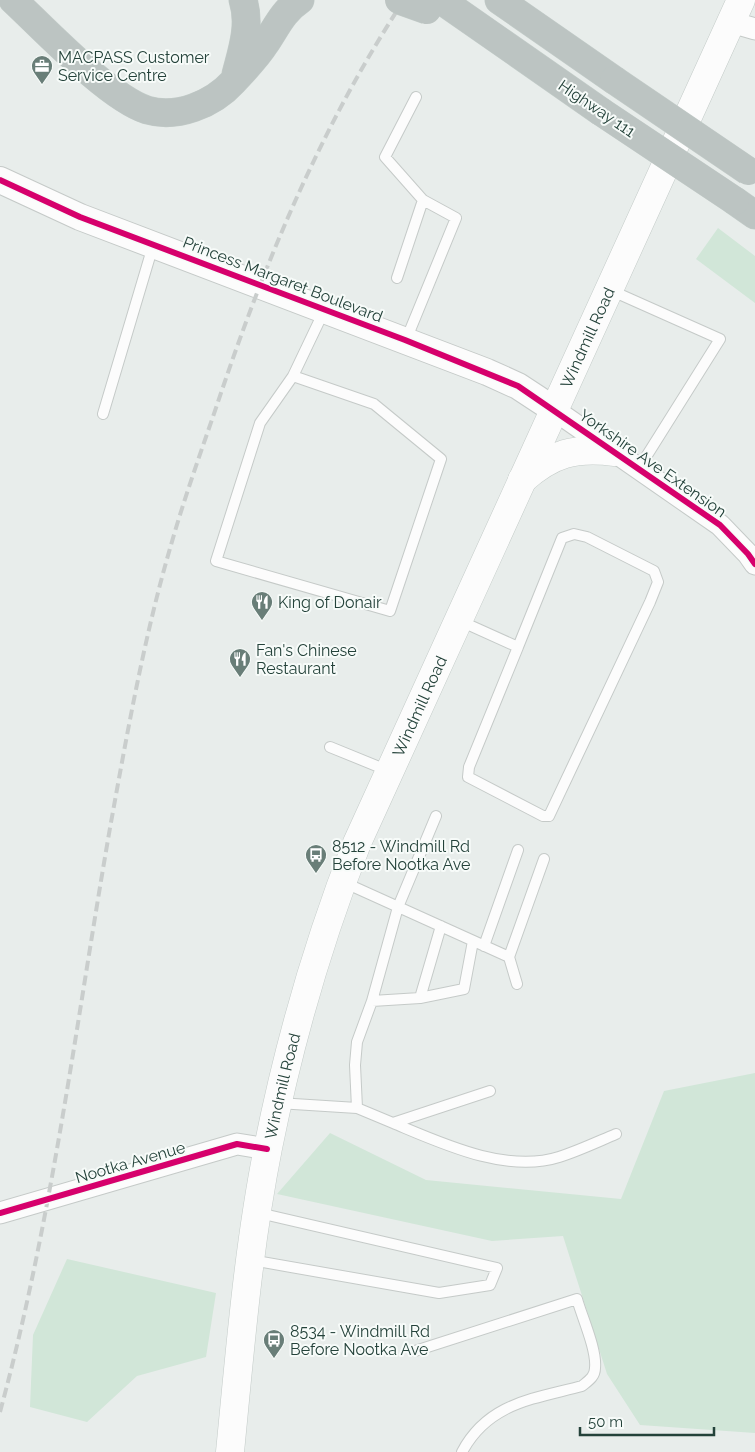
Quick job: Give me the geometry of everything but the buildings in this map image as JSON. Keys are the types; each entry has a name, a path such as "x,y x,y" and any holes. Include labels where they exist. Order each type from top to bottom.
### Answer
{"highway":[{"path":"13,0 93,74 129,102 148,110 166,113 206,103 224,91 264,46 279,20 300,0"},
{"path":"234,82 243,48 246,25 243,0"},
{"name":"Highway 111","path":"399,0 434,5 485,32 745,208"},
{"name":"Highway 111","path":"499,0 752,173"}],"main road":[{"name":"Windmill Road","path":"230,1452 251,1260 268,1150 306,992 328,917 390,771 553,409 609,289 742,17"},
{"path":"521,481 538,465 566,453 580,450 615,452"}],"street":[{"name":"Princess Margaret Boulevard","path":"0,180 80,217 405,340 518,386 553,409"},
{"name":"Yorkshire Ave Extension","path":"553,409 720,525 755,564"},
{"name":"Nootka Avenue","path":"0,1213 238,1144 268,1150"}],"lane":[{"path":"405,340 456,218 423,200 384,157 416,97"},
{"path":"397,278 423,200"},
{"path":"104,414 153,245"},
{"path":"609,289 720,339 639,468"},
{"path":"293,376 374,404 441,460 390,611 216,561 260,422 293,376 325,310"},
{"path":"574,534 587,537 654,571 658,582 650,602 554,809 549,816 543,816 468,777 469,766 518,647 562,538 574,534"},
{"path":"458,620 518,647"},
{"path":"330,747 390,771"},
{"path":"357,1108 355,1064 357,1042 372,1001 398,907 436,816"},
{"path":"484,946 518,850"},
{"path":"516,984 510,957 544,859"},
{"path":"342,881 510,957"},
{"path":"420,998 441,926"},
{"path":"372,1001 420,998 464,989 473,941"},
{"path":"393,1122 490,1091"},
{"path":"278,1103 357,1108 460,1151 521,1162 558,1158 616,1134"},
{"path":"251,1260 439,1293 490,1285 497,1268 258,1213"},
{"path":"415,1351 577,1299 596,1368 591,1379 582,1386 500,1410 478,1428 462,1452"}],"green space":[{"path":"718,228 755,256 755,303 696,259"},
{"path":"755,1073 755,1433 640,1425 607,1374 563,1236 492,1241 277,1194 330,1133 426,1180 621,1199 664,1091"},
{"path":"67,1259 216,1293 206,1357 137,1376 87,1422 30,1407 33,1335"}],"railway":[{"path":"0,1412 18,1340 49,1195 110,828 144,650 171,545 189,486 240,339 279,238 324,140 349,92 404,0"}],"cycle path":[{"path":"0,180 80,217 405,340 518,386 720,525 755,564"},
{"path":"0,1213 237,1144 267,1149"}],"place":[{"name":"MACPASS Customer Service Centre","path":"42,85"},
{"name":"King of Donair","path":"262,621"},
{"name":"Fan's Chinese Restaurant","path":"240,678"},
{"name":"8512 - Windmill Rd Before Nootka Ave","path":"316,874"},
{"name":"8534 - Windmill Rd Before Nootka Ave","path":"274,1359"}]}
